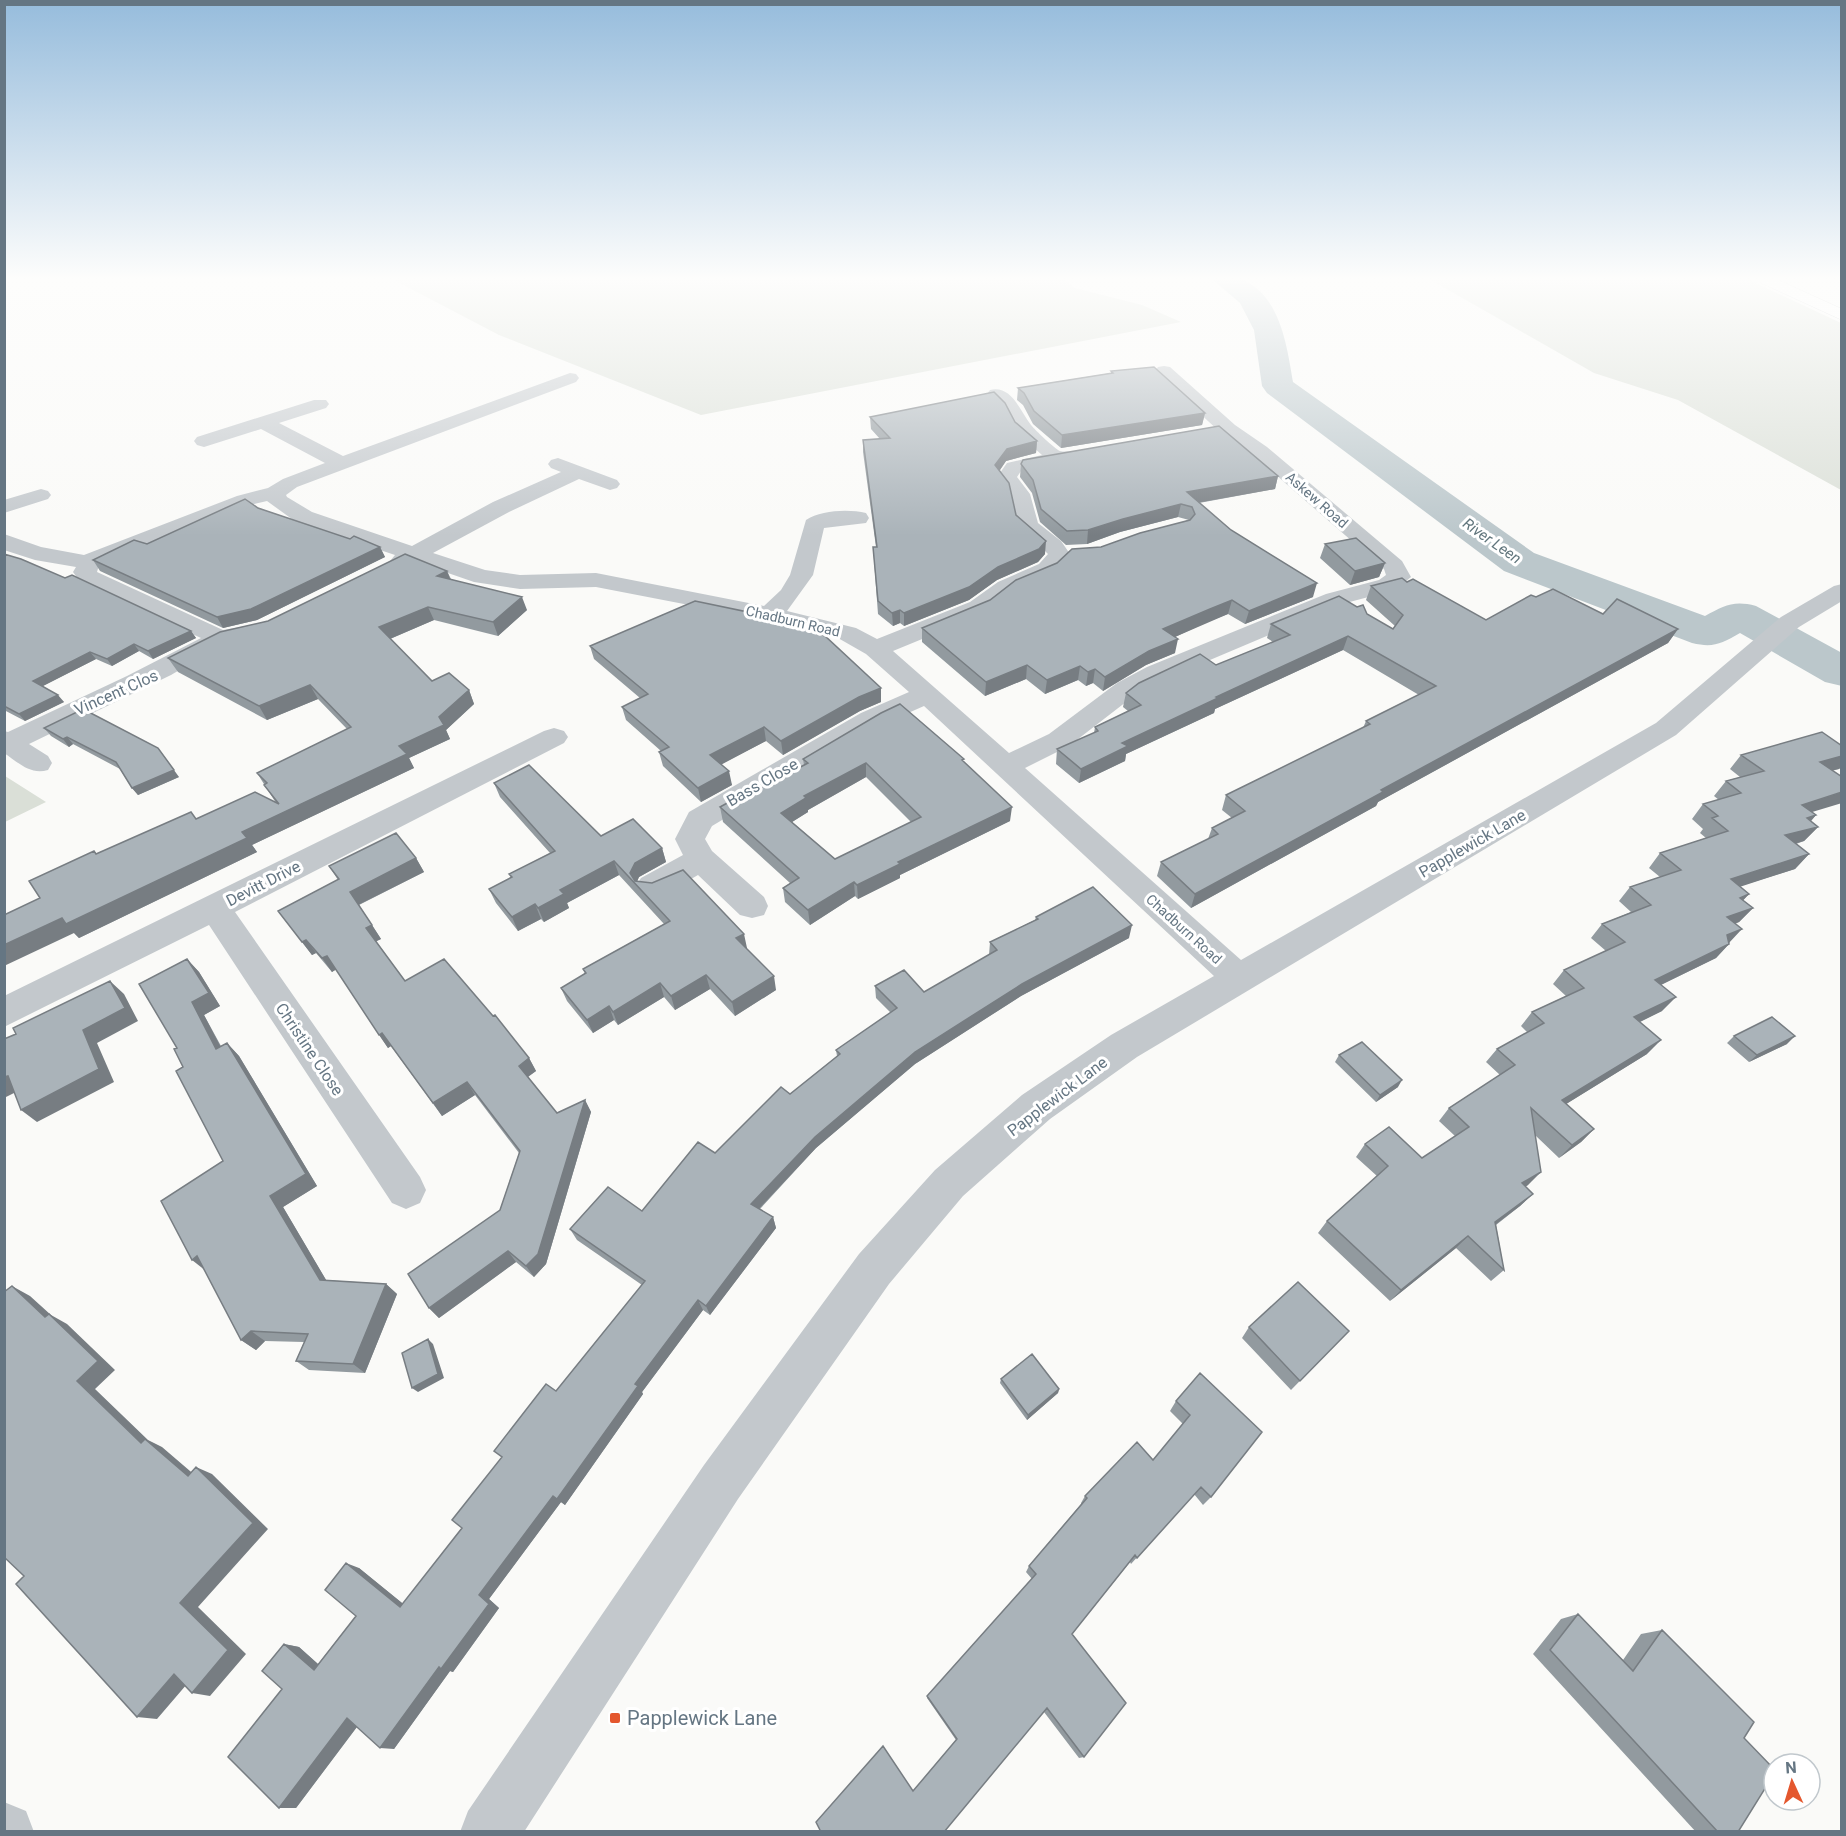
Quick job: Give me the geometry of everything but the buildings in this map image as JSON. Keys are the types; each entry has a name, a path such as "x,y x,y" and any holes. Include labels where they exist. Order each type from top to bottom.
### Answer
{"street":[{"path":"551,370 590,387"},
{"name":"Askew Road","path":"1005,766 1059,740 1126,689 1156,673 1334,599 1387,585 1399,577 1394,566 1260,451 1228,429 1164,371"},
{"path":"276,623 252,633 220,638 89,578 85,572 89,562 97,556 244,500 275,493 290,483 570,378"},
{"path":"974,398 1017,390"},
{"path":"996,394 1014,410 1023,428 1056,457"},
{"path":"204,441 320,404"},
{"path":"461,418 481,428"},
{"path":"264,423 340,464"},
{"path":"1197,434 1228,429"},
{"path":"875,649 979,606 1006,587 1047,569 1069,554 1053,546 1028,526 1020,494 1007,477 1014,467 1087,452"},
{"path":"558,464 609,484"},
{"path":"383,571 501,507 579,472"},
{"name":"Chadburn Road","path":"275,493 277,500 304,517 482,578 520,582 596,580 847,633 875,649 927,694 1239,979"},
{"path":"4,507 41,495"},
{"path":"769,615 789,597 800,581 809,556 814,525 821,520 858,518"},
{"path":"4,541 17,548 44,556 89,562"},
{"name":"Papplewick Lane","path":"489,1832 721,1482 881,1260 949,1184 1036,1107 1124,1046 1666,729 1790,622 1842,591"},
{"name":"Vincent Clos","path":"7,741 163,670 220,638"},
{"name":"Bass Close","path":"701,859 690,839 700,819 871,719 927,694"},
{"name":"Devitt Drive","path":"4,1013 214,907 513,747 554,737"},
{"path":"7,741 38,763"},
{"path":"652,886 701,859 752,906"},
{"name":"Christine Close","path":"214,907 406,1190"}],"shaded area":[{"path":"574,365 961,365 701,415"},
{"path":"1579,365 1841,365 1841,490 1678,400 1594,373"},
{"path":"5,776 46,802 5,822"}],"waterway":[{"name":"River Leen","path":"1275,365 1278,386 1519,562 1708,633 1740,615 1842,672"}],"place":[{"name":"Papplewick Lane","path":"615,1718"}]}
